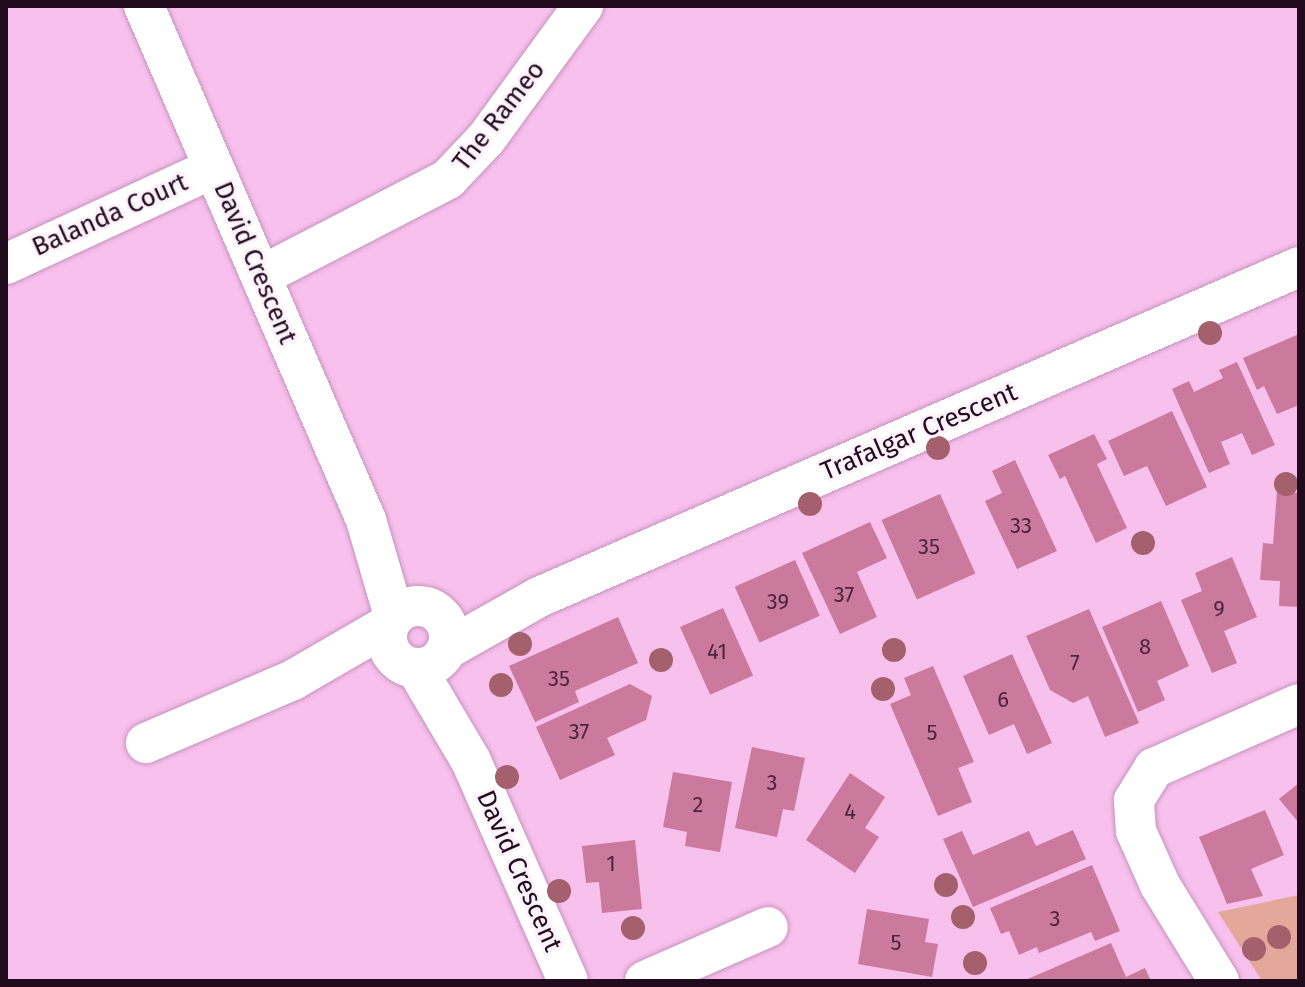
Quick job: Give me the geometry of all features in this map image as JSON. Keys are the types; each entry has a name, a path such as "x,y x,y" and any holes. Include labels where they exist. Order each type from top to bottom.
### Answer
{"street":[{"name":"David Crescent","path":"144,6 568,981"},
{"name":"The Rameo","path":"257,266 398,207 448,179 465,164 583,6"},
{"name":"Balanda Court","path":"6,264 214,168"},
{"name":"Trafalgar Crescent","path":"146,743 293,680 539,597 1299,267"},
{"path":"1219,981 1160,885 1136,831 1134,800 1154,768 1299,704"},
{"path":"645,981 768,927"}],"shaded area":[{"path":"1299,895 1299,981 1262,981 1218,912"}],"building":[{"path":"1299,334 1299,405 1277,414 1264,386 1257,390 1243,358"},
{"path":"1237,362 1275,445 1252,455 1242,433 1221,442 1230,464 1209,473 1172,389 1189,381 1194,392 1223,378 1219,370"},
{"path":"1172,411 1207,487 1166,506 1147,466 1124,476 1108,441"},
{"path":"1094,434 1107,459 1097,464 1127,528 1096,543 1065,476 1060,479 1048,455"},
{"path":"1015,460 1057,551 1017,569 985,501 1002,493 992,471"},
{"path":"1277,491 1299,493 1299,607 1279,606 1280,581 1260,580 1263,543 1273,544"},
{"path":"940,494 975,573 917,600 882,520"},
{"path":"870,522 887,558 857,572 877,617 840,634 802,553"},
{"path":"1232,557 1257,617 1224,631 1237,663 1212,673 1181,600 1202,591 1195,573"},
{"path":"795,560 820,616 760,643 735,587"},
{"path":"1161,601 1189,666 1157,681 1165,700 1138,712 1102,627"},
{"path":"723,608 753,676 710,695 680,627"},
{"path":"1089,609 1139,723 1105,737 1088,696 1073,703 1050,690 1026,636"},
{"path":"618,617 638,663 575,691 579,702 535,722 509,666"},
{"path":"1012,654 1052,743 1027,754 1014,724 989,735 963,676"},
{"path":"933,666 974,762 958,768 972,802 938,816 890,704 911,695 904,678"},
{"path":"630,684 652,696 646,720 607,738 615,755 560,780 536,727"},
{"path":"752,747 805,758 794,811 783,809 777,837 735,828"},
{"path":"673,772 732,782 720,852 685,846 687,832 663,827"},
{"path":"850,773 885,797 865,828 879,837 855,873 806,840"},
{"path":"1299,783 1299,823 1279,799"},
{"path":"1265,810 1284,855 1251,869 1263,896 1227,904 1199,837"},
{"path":"1073,830 1086,859 973,907 943,839 962,831 973,855 1029,831 1036,846"},
{"path":"635,840 642,909 602,913 599,882 586,883 582,846"},
{"path":"1092,865 1120,931 1095,941 1091,932 1039,953 1037,947 1019,955 1009,931 1001,934 990,908"},
{"path":"867,909 929,919 925,942 938,944 932,977 858,964"},
{"path":"1111,943 1126,977 1145,968 1151,981 1023,981"}]}
